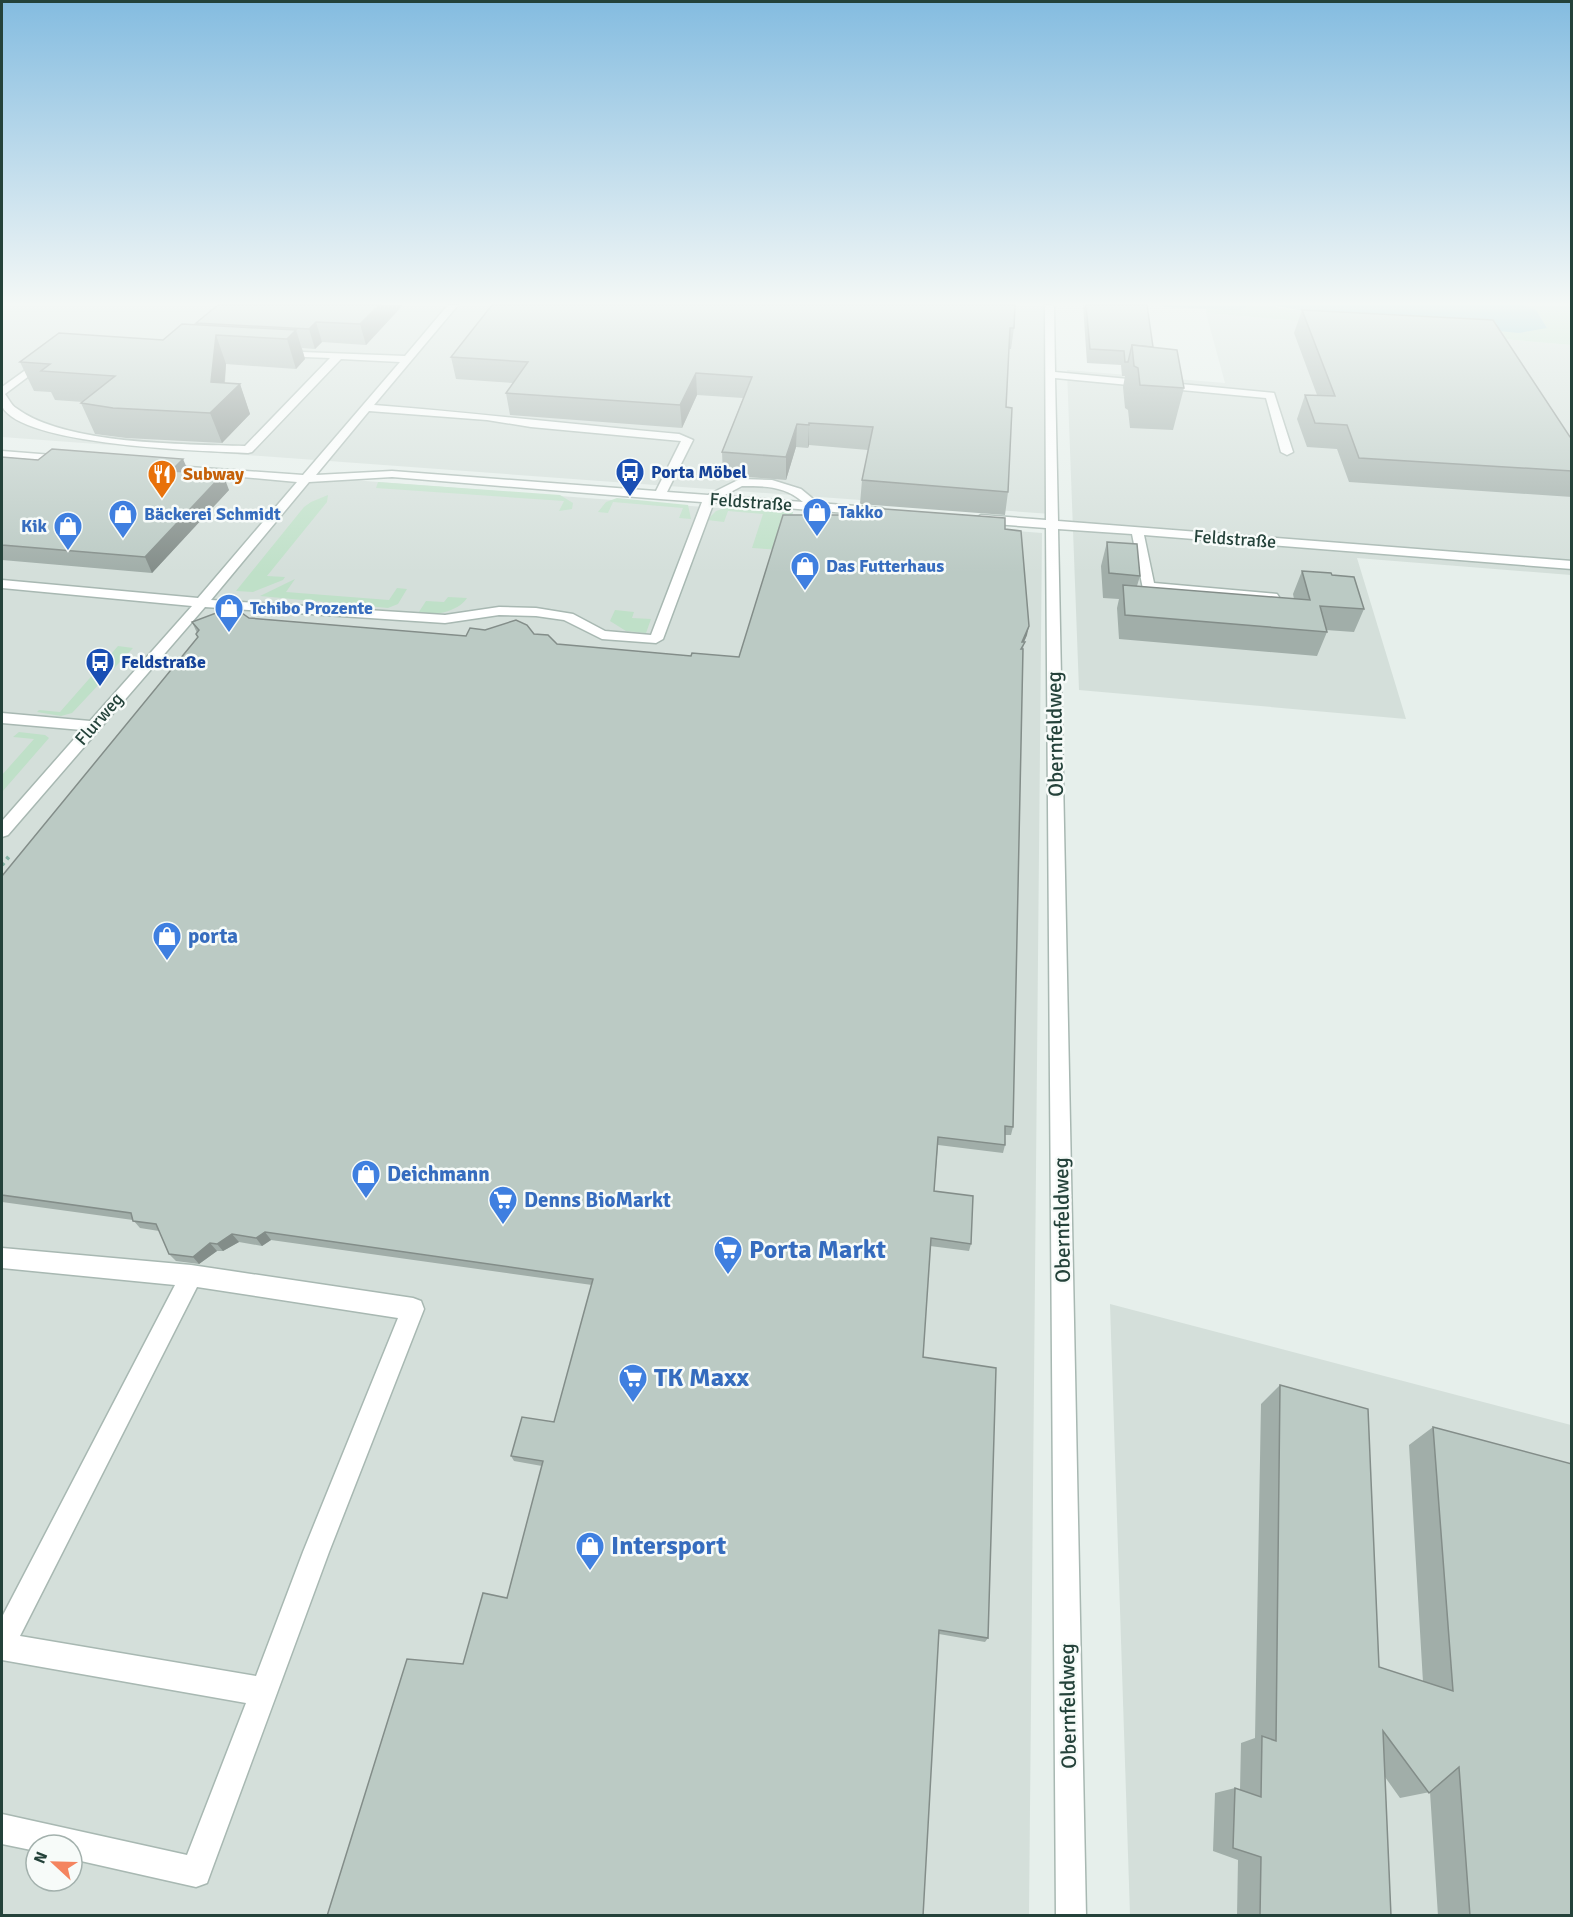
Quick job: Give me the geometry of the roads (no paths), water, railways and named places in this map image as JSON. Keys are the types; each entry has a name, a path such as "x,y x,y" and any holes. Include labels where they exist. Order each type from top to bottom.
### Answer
{"street":[{"path":"2,394 12,411 64,431 110,440 248,450 301,394"},
{"name":"Flurweg","path":"2,831 202,602 376,394"},
{"name":"Obernfeldweg","path":"1051,394 1071,1916"},
{"path":"1264,394 1270,395 1287,452"},
{"path":"365,408 487,417 531,424 679,437 687,440 660,495"},
{"path":"2,454 72,460"},
{"name":"Feldstraße","path":"155,466 305,479 392,474 898,513"},
{"path":"6,584 202,602 445,619 499,611 536,612 568,617 602,634 657,639 709,499 740,482 772,483 797,491 814,506"},
{"name":"Feldstraße","path":"969,518 1572,565"},
{"path":"1137,531 1148,586 1272,597"},
{"path":"2,718 92,726"},
{"path":"2,1258 191,1276 414,1309 316,1552 196,1872 2,1828"},
{"path":"191,1276 2,1645 265,1692"}],"place":[{"name":"Porta Möbel","path":"630,498"},
{"name":"Subway","path":"162,500"},
{"name":"Takko","path":"817,538"},
{"name":"Bäckerei Schmidt","path":"123,540"},
{"name":"Kik","path":"68,552"},
{"name":"Das Futterhaus","path":"805,592"},
{"name":"Tchibo Prozente","path":"229,634"},
{"name":"Feldstraße","path":"100,688"},
{"name":"porta","path":"167,962"},
{"name":"Deichmann","path":"366,1200"},
{"name":"Denns BioMarkt","path":"503,1226"},
{"name":"Porta Markt","path":"728,1276"},
{"name":"TK Maxx","path":"633,1404"},
{"name":"Intersport","path":"590,1572"}]}
